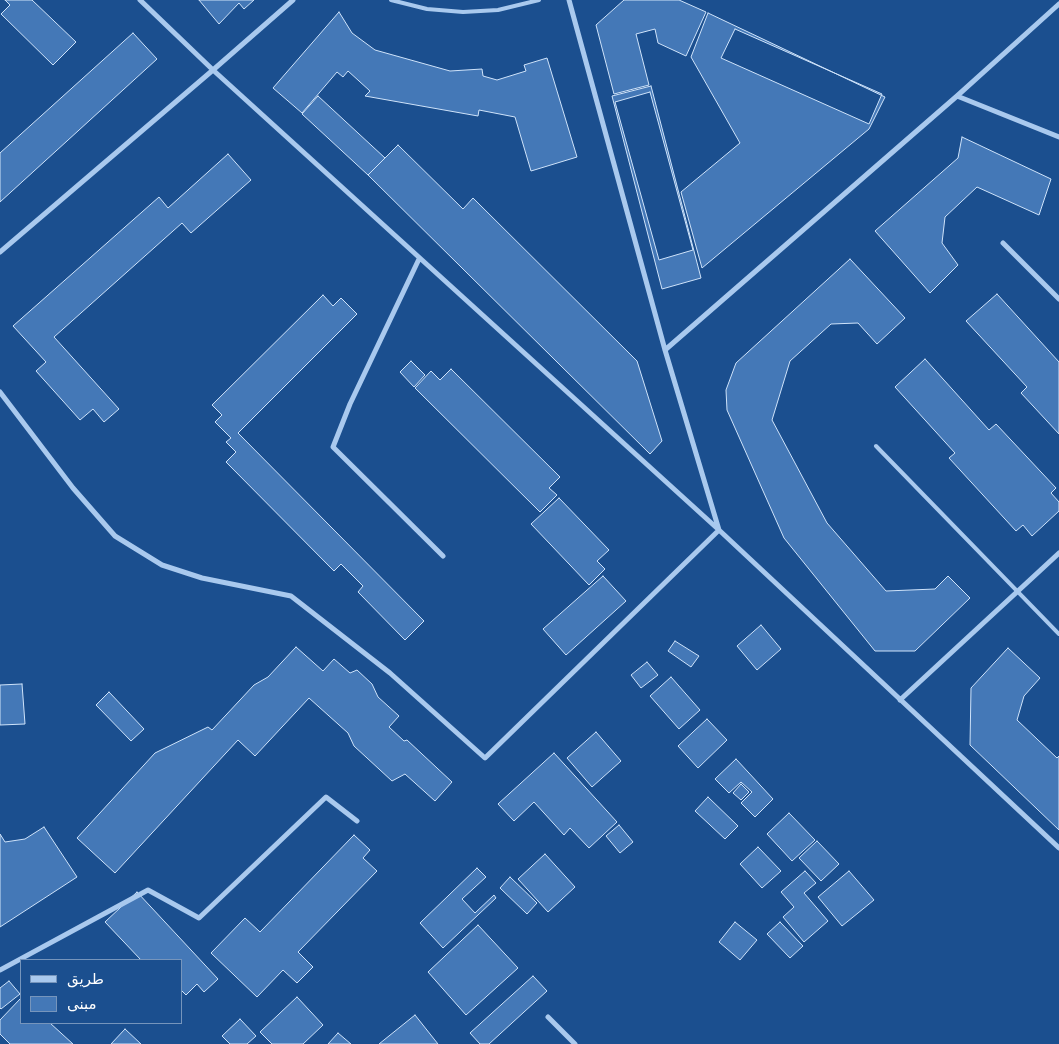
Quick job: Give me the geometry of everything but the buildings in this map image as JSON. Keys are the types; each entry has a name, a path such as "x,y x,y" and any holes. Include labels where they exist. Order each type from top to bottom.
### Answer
{"street":[{"path":"140,0 213,70 419,259 718,530 1059,848"},
{"path":"0,252 293,0"},
{"path":"569,0 664,350 718,530"},
{"path":"664,350 957,96 1059,4"},
{"path":"957,96 1059,137"},
{"path":"1003,243 1059,299"},
{"path":"419,259 350,404 333,447 443,556"},
{"path":"0,392 73,488 115,536 162,565 202,578 291,596 390,673 485,758 718,530"},
{"path":"900,700 1059,553"},
{"path":"20,959 148,890 200,918 326,797 357,822"},
{"path":"0,970 20,959"},
{"path":"548,1017 575,1044"}],"lane":[{"path":"391,0 427,9 463,12 498,10 540,0"},
{"path":"876,446 1059,634"}]}
